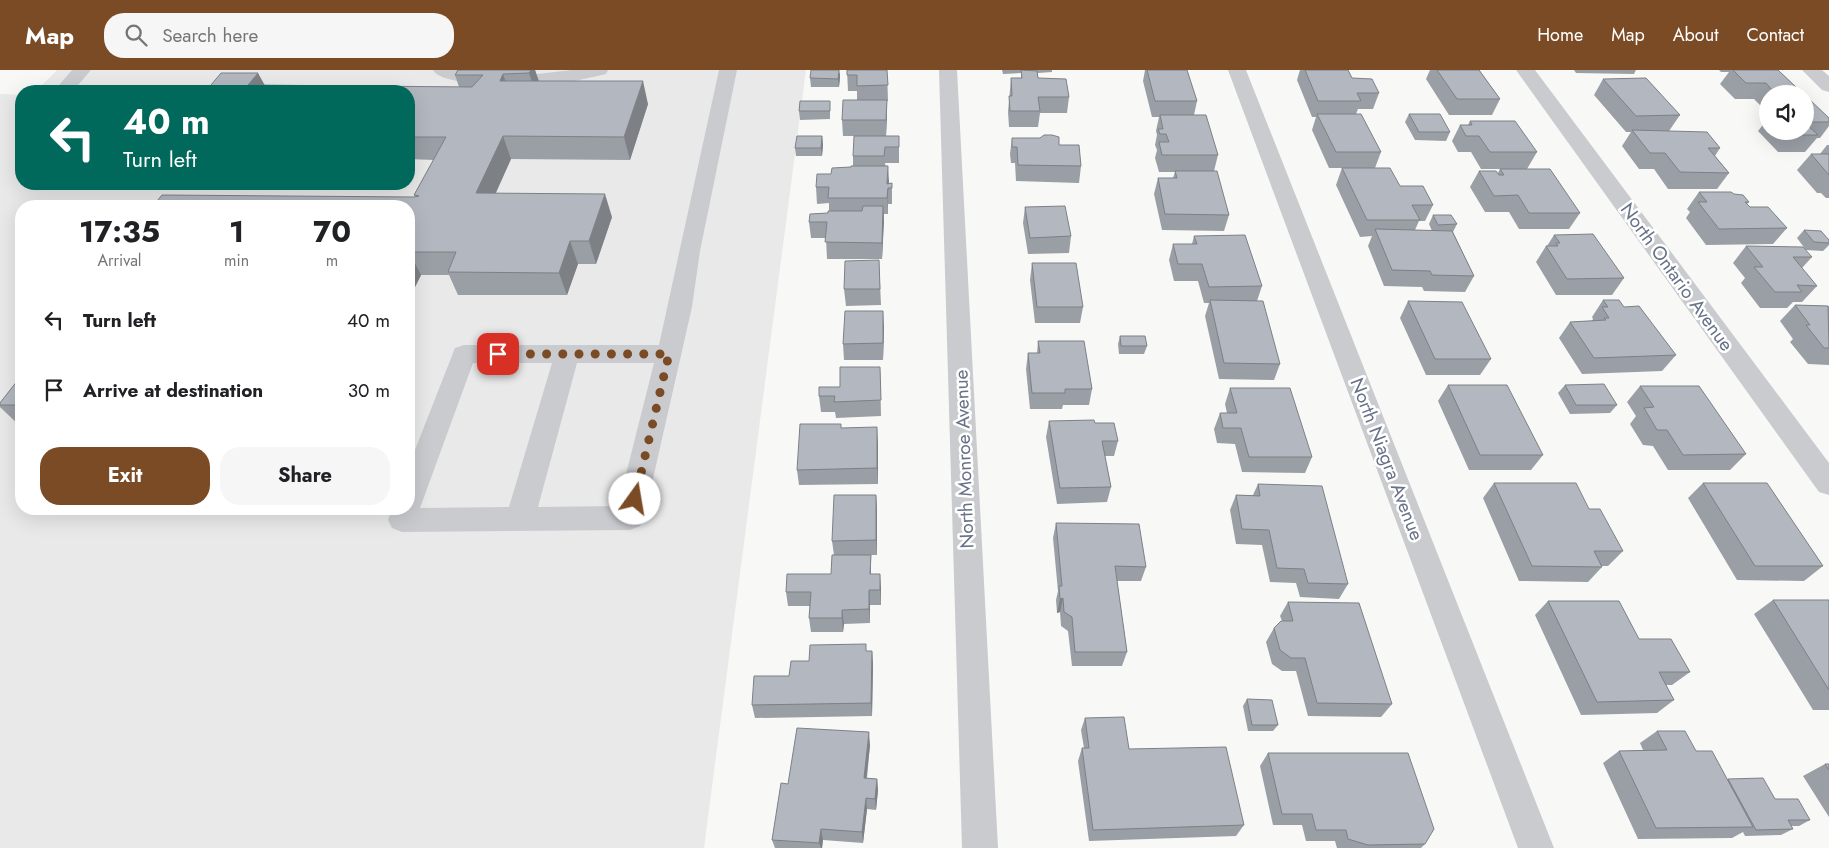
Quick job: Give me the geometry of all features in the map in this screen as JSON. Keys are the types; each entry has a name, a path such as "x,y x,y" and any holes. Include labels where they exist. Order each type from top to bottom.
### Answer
{"street":[{"path":"68,85 82,70"},
{"path":"442,70 470,79 512,82 558,79 599,70"},
{"path":"404,515 402,520 630,518 669,354 728,70"},
{"name":"North Monroe Avenue","path":"948,70 980,848"},
{"name":"North Niagra Avenue","path":"1237,70 1536,848"},
{"name":"North Ontario Avenue","path":"1525,70 1829,484"},
{"path":"1811,70 1829,86"},
{"path":"415,486 464,354 669,354"},
{"path":"520,518 567,354"}],"shaded area":[{"path":"57,70 806,70 704,848 0,848 0,94 15,95 15,190 415,190 415,85 42,85"}],"building":[{"path":"458,70 531,70 529,73 503,74 500,81 643,81 624,137 503,136 476,193 605,194 589,241 570,241 559,273 448,272 456,252 415,252 415,200 158,200 162,195 419,196 414,195 446,137 415,137 415,86 472,87 483,75 455,75"},
{"path":"811,70 839,70 838,79 810,78"},
{"path":"847,70 887,70 888,85 857,86 857,75 847,75"},
{"path":"1021,70 1037,71 1038,78 1066,79 1069,97 1038,97 1040,111 1010,111 1009,96 1012,96 1011,78 1022,78"},
{"path":"1147,70 1187,70 1197,101 1155,101"},
{"path":"1305,70 1348,70 1352,78 1372,79 1379,93 1357,93 1361,101 1318,101"},
{"path":"1437,70 1479,70 1500,99 1457,99"},
{"path":"1733,70 1778,70 1794,85 1768,85 1766,83 1746,83"},
{"path":"221,73 258,73 248,85 211,85"},
{"path":"1646,78 1680,115 1636,116 1603,79"},
{"path":"843,100 887,100 886,120 842,120"},
{"path":"800,101 830,101 830,111 799,111"},
{"path":"1814,104 1829,118 1829,122 1814,122"},
{"path":"1317,114 1361,114 1381,152 1336,152"},
{"path":"1409,114 1440,114 1450,132 1419,132"},
{"path":"1160,115 1206,115 1218,155 1162,155 1159,142 1169,142 1166,134 1160,134 1158,129 1163,129"},
{"path":"1470,121 1515,121 1537,152 1490,152 1479,136 1466,136 1460,125 1472,125"},
{"path":"1632,130 1707,132 1720,148 1708,148 1729,173 1680,172 1665,153 1650,153"},
{"path":"1044,135 1059,137 1059,145 1079,145 1081,166 1018,165 1017,147 1012,147 1012,138 1040,138"},
{"path":"797,136 822,136 821,148 795,148"},
{"path":"854,136 899,136 899,147 885,147 884,156 853,156"},
{"path":"1811,154 1829,154 1829,175"},
{"path":"888,166 887,184 892,183 892,188 888,188 887,198 828,198 829,187 816,187 817,174 831,174 832,168"},
{"path":"1342,168 1390,168 1400,186 1423,186 1433,205 1412,205 1420,220 1367,220"},
{"path":"1500,169 1550,169 1580,213 1529,213 1518,195 1494,196 1479,171 1496,171 1499,175 1504,175"},
{"path":"1175,171 1217,171 1229,215 1165,214 1158,178 1177,178"},
{"path":"1699,192 1731,192 1743,195 1749,202 1745,202 1750,207 1768,207 1787,228 1719,229 1698,202 1707,202"},
{"path":"863,206 883,206 882,243 825,242 827,222 809,222 810,214 828,213 828,211 862,211"},
{"path":"1065,206 1071,236 1030,238 1025,207"},
{"path":"1433,215 1451,215 1457,224 1438,225"},
{"path":"1375,229 1452,231 1474,276 1432,275 1430,271 1392,270"},
{"path":"1804,230 1821,231 1829,240 1829,243 1814,242"},
{"path":"1593,234 1624,278 1567,279 1546,246 1558,246 1556,243 1560,243 1554,235"},
{"path":"1245,235 1262,286 1209,287 1202,264 1178,264 1173,244 1197,244 1194,236"},
{"path":"1746,246 1803,247 1812,257 1793,257 1817,286 1797,285 1802,292 1775,292 1754,267 1763,267"},
{"path":"879,260 880,289 844,289 845,261"},
{"path":"1032,263 1076,263 1083,307 1037,307"},
{"path":"1210,300 1263,301 1280,364 1224,363"},
{"path":"1603,300 1619,300 1624,307 1639,306 1676,355 1594,358 1570,322 1606,320 1604,318 1609,318 1602,307 1608,307"},
{"path":"1408,301 1462,302 1491,359 1435,359"},
{"path":"1795,305 1828,306 1829,348 1824,348 1806,325 1810,325"},
{"path":"845,311 883,311 883,343 843,344"},
{"path":"1120,336 1145,336 1147,346 1121,346"},
{"path":"1038,341 1084,341 1092,389 1065,389 1065,393 1032,393 1028,353 1040,353"},
{"path":"840,367 880,367 881,400 834,402 835,396 819,396 819,387 840,387"},
{"path":"15,384 15,405 0,405"},
{"path":"1604,384 1617,405 1576,405 1565,385"},
{"path":"1448,385 1507,385 1543,455 1480,455"},
{"path":"1640,386 1699,386 1746,454 1683,455 1667,430 1657,430 1644,408 1654,407"},
{"path":"1230,388 1290,388 1312,457 1249,457 1241,428 1223,428 1220,413 1237,413"},
{"path":"1094,420 1095,423 1114,423 1118,441 1102,441 1111,487 1060,488 1049,421"},
{"path":"800,424 841,424 841,428 877,427 877,468 797,470"},
{"path":"1494,483 1576,483 1589,509 1600,509 1623,551 1594,551 1602,567 1532,566"},
{"path":"1703,483 1767,483 1823,566 1755,566"},
{"path":"1258,484 1322,486 1348,584 1308,583 1304,569 1277,568 1269,530 1242,529 1236,495 1260,496"},
{"path":"834,495 876,495 876,540 832,541"},
{"path":"1056,523 1139,524 1146,567 1115,566 1127,652 1075,652 1072,617 1064,612 1063,598 1060,599 1059,586 1062,586"},
{"path":"832,555 871,555 870,574 880,574 880,590 869,590 869,609 842,610 842,618 809,618 811,592 786,592 787,574 831,574"},
{"path":"1773,600 1829,600 1829,690"},
{"path":"1548,601 1619,601 1639,639 1671,639 1690,672 1659,672 1674,700 1597,702"},
{"path":"1288,602 1359,603 1392,704 1317,703 1305,658 1291,658 1280,650 1274,628 1281,621 1293,621"},
{"path":"866,644 866,651 872,651 871,703 752,705 754,676 789,676 791,661 809,661 810,645"},
{"path":"1247,699 1272,700 1278,725 1252,725"},
{"path":"1124,717 1129,749 1226,747 1244,825 1093,830 1082,748 1089,748 1085,718"},
{"path":"797,728 869,732 864,778 877,779 875,799 866,798 862,832 821,829 819,843 772,840 781,783 788,784"},
{"path":"1657,731 1685,731 1696,751 1712,751 1753,827 1656,828 1619,751 1667,750"},
{"path":"1268,753 1408,753 1434,829 1425,844 1368,845 1348,839 1346,830 1316,830 1312,814 1282,814"},
{"path":"1763,778 1775,799 1798,799 1810,820 1788,820 1793,829 1756,830 1728,779"}],"route":[{"path":"498,354 669,354 635,499"}]}
